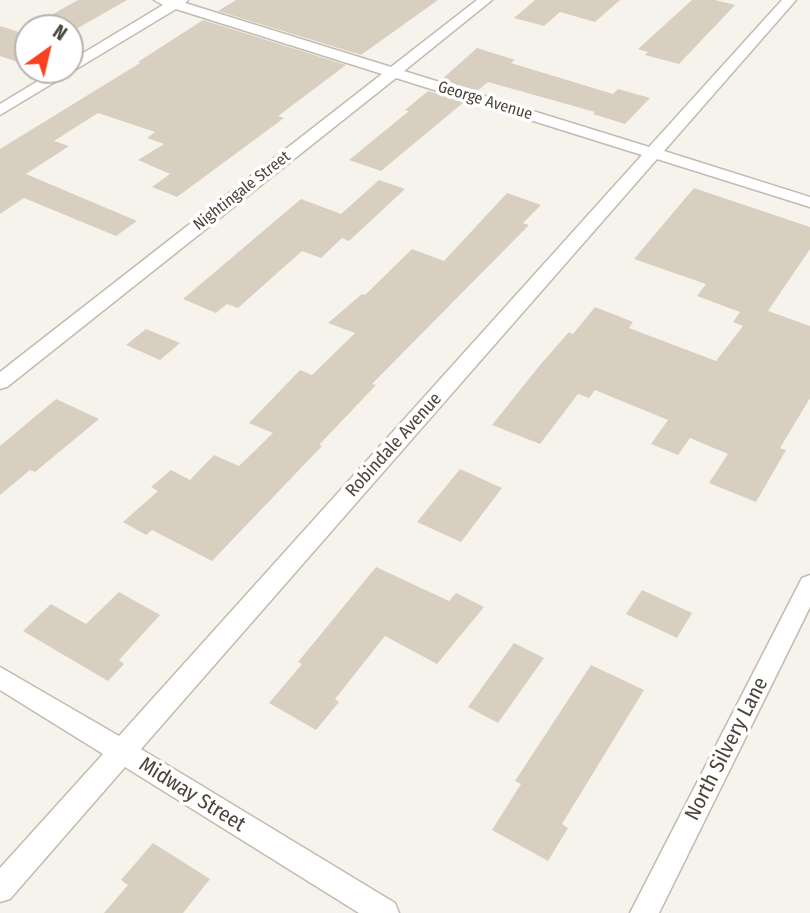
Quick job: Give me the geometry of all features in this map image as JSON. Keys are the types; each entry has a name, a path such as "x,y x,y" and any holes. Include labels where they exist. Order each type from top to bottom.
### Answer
{"street":[{"name":"Nightingale Street","path":"0,382 485,0"},
{"name":"Robindale Avenue","path":"0,889 789,0"},
{"name":"George Avenue","path":"172,1 810,202"},
{"path":"84,59 172,1"},
{"path":"0,110 43,84"},
{"name":"North Silvery Lane","path":"643,913 810,584"},
{"name":"Midway Street","path":"0,677 385,913"}],"building":[{"path":"78,0 127,0 84,25 84,14 53,14"},
{"path":"236,0 438,0 361,55 218,11"},
{"path":"535,0 620,0 595,22 560,12 544,26 514,18"},
{"path":"692,0 715,0 735,5 679,64 645,55 648,52 638,49"},
{"path":"203,20 346,65 278,116 284,118 177,197 152,187 170,174 138,160 164,144 147,138 155,132 98,113 54,141 69,146 26,174 137,221 116,236 24,198 0,214 0,149 140,63 138,62"},
{"path":"0,26 14,30 14,61 0,56"},
{"path":"477,48 515,60 511,63 613,94 618,89 650,98 625,124 593,114 595,112 488,82 477,91 441,80"},
{"path":"428,91 464,102 381,171 349,160 409,111 405,110"},
{"path":"379,180 405,189 349,241 342,238 321,258 302,251 238,308 227,304 216,313 183,299 301,199 341,214"},
{"path":"694,188 810,227 810,249 768,311 810,326 810,398 780,448 786,450 756,502 709,483 728,454 690,438 678,455 651,444 668,420 595,390 589,398 578,394 540,444 492,425 540,365 569,332 573,334 595,307 633,322 629,328 716,361 743,326 733,322 740,312 697,296 706,284 634,259"},
{"path":"507,193 541,205 523,223 529,225 372,384 376,385 319,445 322,446 212,561 152,530 146,535 123,522 158,491 151,487 171,470 190,480 214,455 239,466 273,433 249,423 300,370 312,375 355,333 328,323 362,294 365,295 412,249 444,261"},
{"path":"146,329 180,343 160,360 126,345"},
{"path":"56,399 99,419 35,472 30,470 0,495 0,446"},
{"path":"460,469 502,488 461,542 417,522"},
{"path":"376,567 449,601 456,593 484,607 437,664 385,636 335,699 339,702 316,730 269,703 302,664 298,662"},
{"path":"642,590 692,613 677,638 626,614"},
{"path":"119,592 160,615 119,660 124,664 108,681 23,631 51,604 86,624"},
{"path":"514,643 544,658 498,723 468,707"},
{"path":"591,665 644,690 562,824 568,828 548,861 492,830 521,784 515,781"},
{"path":"153,843 210,879 183,913 104,913 128,885 121,880"}]}
